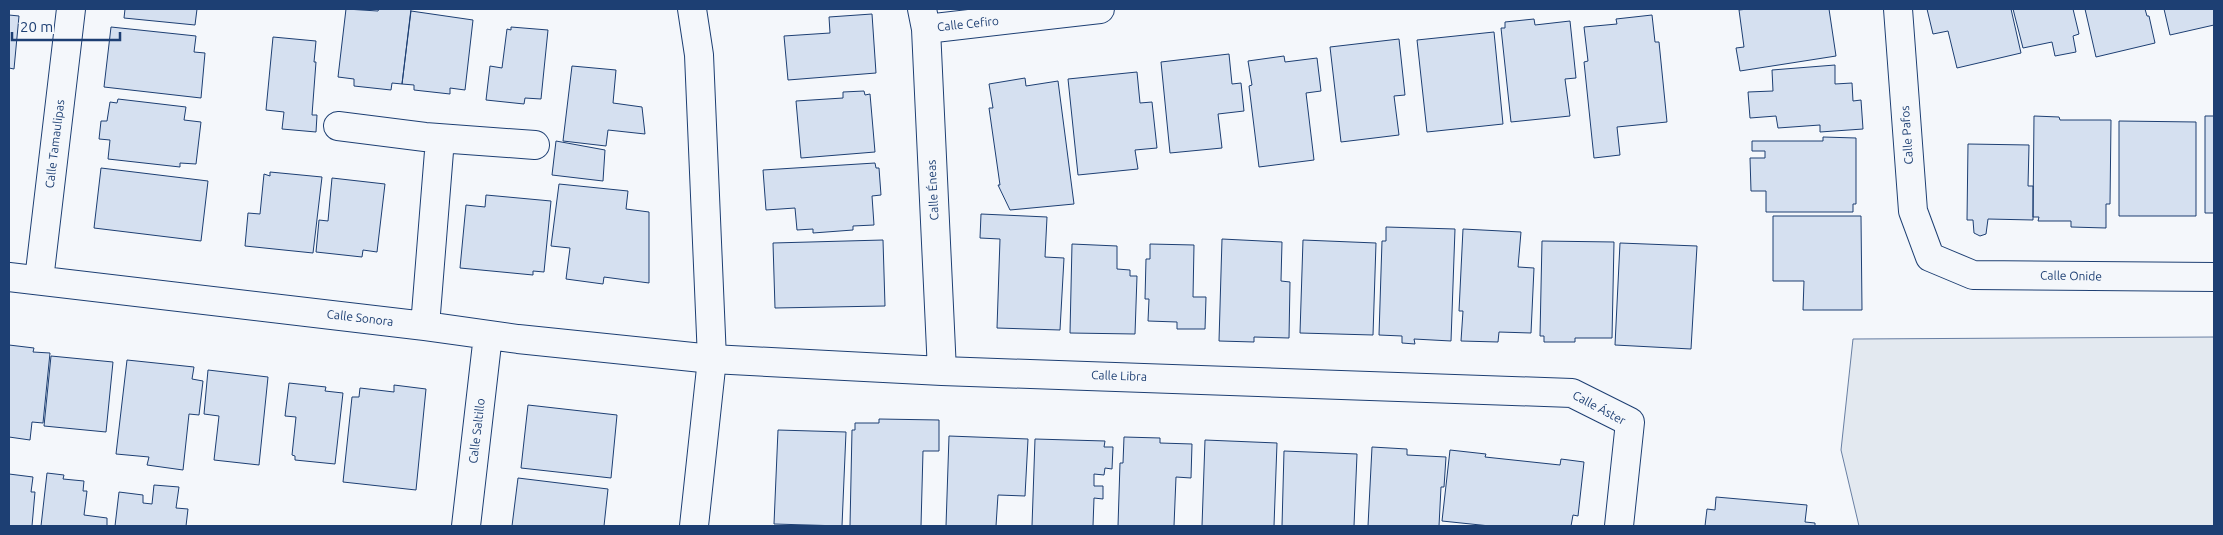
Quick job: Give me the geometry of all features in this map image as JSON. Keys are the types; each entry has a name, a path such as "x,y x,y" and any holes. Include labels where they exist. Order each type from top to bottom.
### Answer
{"street":[{"name":"Calle Tamaulipas","path":"39,280 71,9"},
{"path":"692,9 699,54 712,360 694,526"},
{"name":"Calle Cefiro","path":"924,19 1100,9"},
{"name":"Calle Pafos","path":"1898,9 1913,211 1930,258"},
{"name":"Calle Éneas","path":"924,19 942,371"},
{"path":"338,126 440,139 535,145"},
{"path":"425,326 440,139"},
{"name":"Calle Onide","path":"1930,258 1973,275 2214,277"},
{"name":"Calle Sonora","path":"9,277 712,360"},
{"name":"Calle Saltillo","path":"466,526 488,335"},
{"name":"Calle Libra","path":"712,360 942,371 1526,390"},
{"name":"Calle Áster","path":"1526,390 1572,392 1630,422 1619,526"}],"shaded area":[{"path":"2214,337 2214,526 1859,526 1841,450 1853,339"}],"building":[{"path":"125,9 197,9 195,25 124,18"},
{"path":"346,9 378,11 379,9 411,9 402,84 392,83 391,90 354,86 354,79 338,77"},
{"path":"1829,9 1836,56 1740,71 1736,48 1744,47 1739,10"},
{"path":"1927,9 2011,9 2021,53 1957,68 1948,31 1933,34"},
{"path":"2013,9 2073,9 2079,34 2073,36 2076,52 2055,56 2052,42 2023,48"},
{"path":"2085,9 2145,9 2147,16 2149,16 2155,43 2096,57"},
{"path":"2164,9 2214,9 2214,25 2170,35"},
{"path":"411,11 473,20 465,90 450,88 450,94 414,90 414,85 402,84"},
{"path":"872,14 876,73 788,80 784,36 830,33 829,17"},
{"path":"9,15 19,16 14,69 9,68"},
{"path":"1652,15 1655,42 1659,42 1667,122 1617,127 1620,155 1594,158 1584,62 1588,61 1584,27 1617,24 1616,19"},
{"path":"1534,19 1535,25 1570,21 1576,78 1565,79 1570,116 1511,122 1501,28 1505,28 1505,22"},
{"path":"111,27 196,36 194,52 205,53 201,98 104,87"},
{"path":"511,27 548,30 541,99 525,98 524,104 486,100 490,66 502,68 507,29 511,30"},
{"path":"1494,32 1503,124 1427,132 1417,40"},
{"path":"273,37 316,41 312,115 317,115 316,132 282,129 284,112 266,110"},
{"path":"1399,39 1405,95 1394,96 1399,135 1341,142 1330,47"},
{"path":"1229,54 1232,84 1241,83 1244,111 1218,114 1222,148 1170,153 1161,62"},
{"path":"1284,56 1285,62 1317,58 1321,91 1306,93 1314,160 1259,167 1249,86 1252,85 1248,61"},
{"path":"1835,65 1835,84 1852,83 1853,101 1861,100 1863,129 1820,132 1820,125 1778,128 1776,116 1750,118 1748,92 1773,91 1772,70"},
{"path":"572,66 616,70 613,103 642,107 645,134 608,130 606,146 563,141"},
{"path":"1137,72 1140,103 1152,102 1157,148 1135,150 1138,169 1078,175 1068,79"},
{"path":"1025,78 1026,86 1058,81 1074,204 1010,210 998,185 1000,185 989,108 993,108 989,84"},
{"path":"864,91 865,95 870,94 875,152 801,158 796,101 843,98 843,92"},
{"path":"118,99 186,107 184,120 201,122 196,164 180,163 180,167 108,159 110,140 99,139 101,121 107,121 110,102 117,103"},
{"path":"2034,116 2059,117 2060,120 2111,120 2110,204 2106,204 2106,228 2071,227 2071,221 2038,221 2039,217 2033,217"},
{"path":"2205,116 2214,116 2214,213 2205,213"},
{"path":"2119,121 2196,122 2196,216 2119,216"},
{"path":"1823,137 1856,138 1856,204 1853,204 1853,212 1766,212 1766,191 1751,191 1750,158 1765,158 1765,151 1752,151 1752,141 1823,141"},
{"path":"556,141 605,150 603,181 552,175"},
{"path":"1968,144 2029,145 2028,186 2033,186 2033,220 1988,219 1986,234 1980,236 1974,233 1973,220 1967,220"},
{"path":"875,163 876,168 879,168 881,195 872,196 874,225 853,226 853,230 813,233 813,229 797,230 795,208 766,210 763,170"},
{"path":"101,168 208,181 201,241 94,228"},
{"path":"270,172 322,177 313,253 245,246 248,213 260,214 264,174 270,176"},
{"path":"332,178 385,184 377,252 363,250 362,257 316,252 319,220 328,221"},
{"path":"559,184 628,191 626,209 649,212 649,283 604,277 603,284 566,279 570,248 551,246"},
{"path":"486,195 551,201 544,272 533,271 533,275 460,268 466,205 485,207"},
{"path":"981,214 1047,217 1045,257 1064,258 1060,330 997,328 1000,239 980,238"},
{"path":"1773,216 1861,216 1862,310 1803,310 1804,281 1773,281"},
{"path":"1386,227 1455,229 1451,341 1414,339 1415,344 1402,343 1402,336 1379,335 1382,241 1386,241"},
{"path":"1463,229 1521,232 1518,267 1534,268 1531,333 1499,332 1498,342 1461,341 1463,311 1459,311"},
{"path":"1222,239 1282,242 1281,281 1290,282 1289,338 1254,337 1254,342 1219,341"},
{"path":"883,240 885,306 775,308 773,243"},
{"path":"1303,240 1376,243 1373,335 1300,333"},
{"path":"1542,241 1614,242 1612,338 1575,338 1575,342 1544,342 1544,336 1540,336"},
{"path":"1620,243 1697,246 1691,349 1615,345"},
{"path":"1072,244 1117,246 1117,269 1130,270 1130,276 1137,276 1135,334 1070,333"},
{"path":"1150,244 1194,245 1193,297 1206,297 1205,329 1177,329 1177,322 1148,321 1149,299 1145,299 1146,259 1150,259"},
{"path":"9,345 34,348 33,352 50,353 43,423 32,422 30,440 9,437"},
{"path":"51,356 113,362 106,432 44,426"},
{"path":"127,360 194,367 192,379 203,381 199,415 189,414 183,470 147,465 149,457 116,454"},
{"path":"208,370 268,377 259,465 214,460 219,416 204,414"},
{"path":"289,383 326,387 325,391 343,393 335,464 295,460 295,456 292,455 296,417 285,416"},
{"path":"394,385 426,389 416,490 343,482 352,397 359,397 360,388 394,392"},
{"path":"528,405 617,415 611,478 521,468"},
{"path":"879,419 939,420 939,451 923,451 921,526 850,526 852,430 855,430 855,423 879,423"},
{"path":"778,430 846,432 842,526 774,524"},
{"path":"949,436 1028,439 1025,496 998,495 996,526 946,526"},
{"path":"1124,437 1160,438 1160,443 1192,444 1191,478 1176,477 1174,526 1118,526 1120,463 1123,463"},
{"path":"1035,439 1105,441 1104,447 1113,447 1112,469 1105,468 1104,475 1094,474 1094,486 1103,486 1103,499 1094,498 1093,526 1032,526"},
{"path":"1205,440 1277,443 1274,526 1202,526"},
{"path":"1372,447 1407,449 1407,455 1446,457 1444,487 1441,487 1439,526 1368,526"},
{"path":"1450,450 1486,454 1485,457 1560,465 1561,459 1584,462 1578,516 1573,515 1571,526 1490,526 1442,521"},
{"path":"1284,451 1357,454 1354,526 1282,526"},
{"path":"47,473 64,475 63,479 84,481 83,491 87,491 84,515 107,518 107,526 41,526"},
{"path":"9,474 33,477 31,492 35,492 32,526 9,526"},
{"path":"518,478 608,489 604,526 512,526"},
{"path":"154,485 179,487 176,508 188,509 186,526 115,526 119,492 143,495 143,503 152,504"},
{"path":"1716,497 1807,505 1805,522 1815,523 1815,526 1705,526 1707,509 1715,510"}]}
